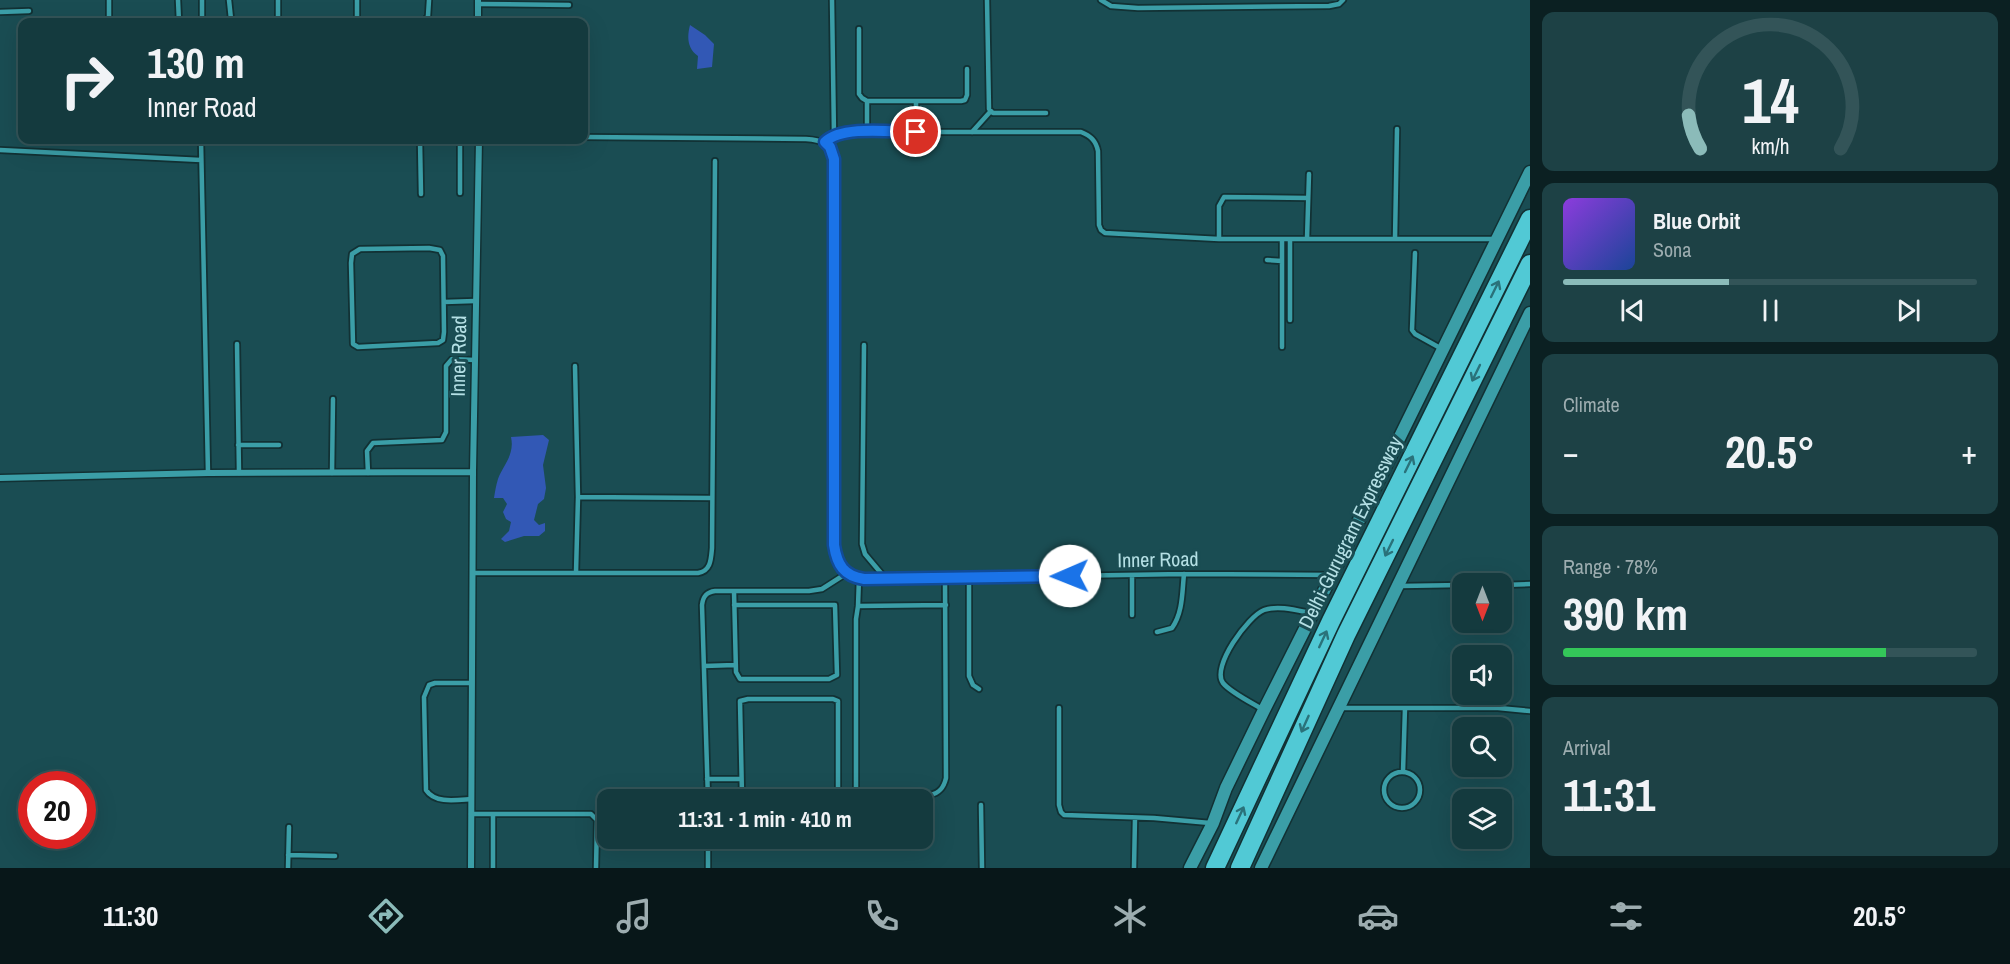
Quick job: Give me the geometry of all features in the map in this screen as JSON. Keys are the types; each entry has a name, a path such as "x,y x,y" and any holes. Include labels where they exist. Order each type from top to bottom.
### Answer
{"highway":[{"name":"Delhi-Gurugram Expressway","path":"1215,868 1331,621 1530,219"},
{"name":"Delhi-Gurugram Expressway","path":"1240,868 1346,635 1530,264"}],"main road":[{"path":"1190,868 1264,710 1530,172"},
{"path":"1261,868 1530,314"}],"street":[{"path":"478,2 478,18"},
{"name":"Inner Road","path":"471,868 473,472 479,144"},
{"path":"0,478 208,473 473,472"}],"lane":[{"path":"109,0 109,18"},
{"path":"178,0 179,18"},
{"path":"202,0 202,18"},
{"path":"229,0 230,18"},
{"path":"278,0 278,18"},
{"path":"357,0 357,18"},
{"path":"427,18 429,0"},
{"path":"832,0 834,136"},
{"path":"987,0 988,109 990,112"},
{"path":"1101,0 1111,6 1138,8 1329,6 1339,4 1343,0"},
{"path":"478,2 569,5"},
{"path":"0,12 29,11"},
{"path":"859,29 859,94 867,101 965,100 968,95 967,69"},
{"path":"867,101 867,132"},
{"path":"916,102 916,132"},
{"path":"972,132 990,112 1046,113"},
{"path":"1395,239 1397,129"},
{"path":"825,142 834,136 853,132 1081,132 1096,143 1098,151 1099,225 1105,233 1219,239 1495,239"},
{"path":"588,137 806,139 825,142 830,147 834,159 834,545 838,563 847,573 822,589 711,591 704,597 702,605 707,789"},
{"path":"201,144 208,473"},
{"path":"420,144 421,194"},
{"path":"460,144 460,192"},
{"path":"0,150 201,160"},
{"path":"473,573 698,573 708,568 712,548 715,160"},
{"path":"1307,239 1309,174"},
{"path":"1219,239 1219,206 1224,197 1308,198"},
{"path":"1282,239 1282,347"},
{"path":"1290,239 1290,320"},
{"path":"429,248 440,250 443,256 444,302 444,332 441,342 356,346 352,342 352,254 360,249 429,248"},
{"path":"1415,253 1412,330 1442,349"},
{"path":"1267,260 1282,261"},
{"path":"444,302 475,302"},
{"path":"237,344 239,473"},
{"path":"864,345 862,544 865,554 886,579"},
{"path":"368,472 367,450 373,443 442,440 446,432 446,366 452,359 475,360"},
{"path":"575,366 578,497 576,573"},
{"path":"332,472 333,399"},
{"path":"238,445 279,444"},
{"path":"578,497 711,498"},
{"name":"Inner Road","path":"847,573 859,578 886,579 1184,574 1332,575"},
{"path":"1157,632 1172,628 1177,620 1184,574"},
{"path":"1132,575 1132,615"},
{"path":"859,578 855,619 856,788 858,792 864,794 930,795 936,794 943,788 946,778 945,578"},
{"path":"969,578 969,676 973,685 979,689"},
{"path":"1512,585 1530,584"},
{"path":"1397,586 1452,585"},
{"path":"734,591 734,604 735,665 740,679 835,678 837,669 836,608 832,604 734,604"},
{"path":"807,591 807,604"},
{"path":"858,606 946,605"},
{"path":"1264,710 1223,683 1220,674 1222,666 1236,638 1259,612 1275,608 1313,614"},
{"path":"704,666 735,665"},
{"path":"471,800 435,798 426,790 424,697 429,685 435,683 472,683"},
{"path":"741,789 739,705 743,699 833,699 838,701 838,789"},
{"path":"1059,708 1061,812 1069,816 1213,823"},
{"path":"1339,708 1498,708 1530,711"},
{"path":"1403,772 1405,708"},
{"path":"1403,772 1414,776 1420,787 1420,793 1414,804 1403,808 1392,805 1385,796 1384,790 1387,779 1391,775 1403,772"},
{"path":"707,779 741,779"},
{"path":"981,805 981,868"},
{"path":"471,814 591,814 597,820 596,868"},
{"path":"493,814 493,868"},
{"path":"1134,868 1135,818"},
{"path":"288,868 289,827"},
{"path":"708,849 708,868"},
{"path":"288,855 335,856"}],"water":[{"path":"690,25 714,44 712,67 697,69 698,56 689,42"},
{"path":"543,435 549,440 543,465 546,488 544,499 538,504 534,520 539,525 545,523 545,531 539,536 524,536 505,542 501,539 509,531 511,522 506,519 503,512 507,504 503,498 494,498 498,479 510,455 511,437"}],"route":[{"path":"916,132 843,133 825,142 830,147 834,159 834,545 838,563 842,569 854,577 864,579 1070,576"}]}
